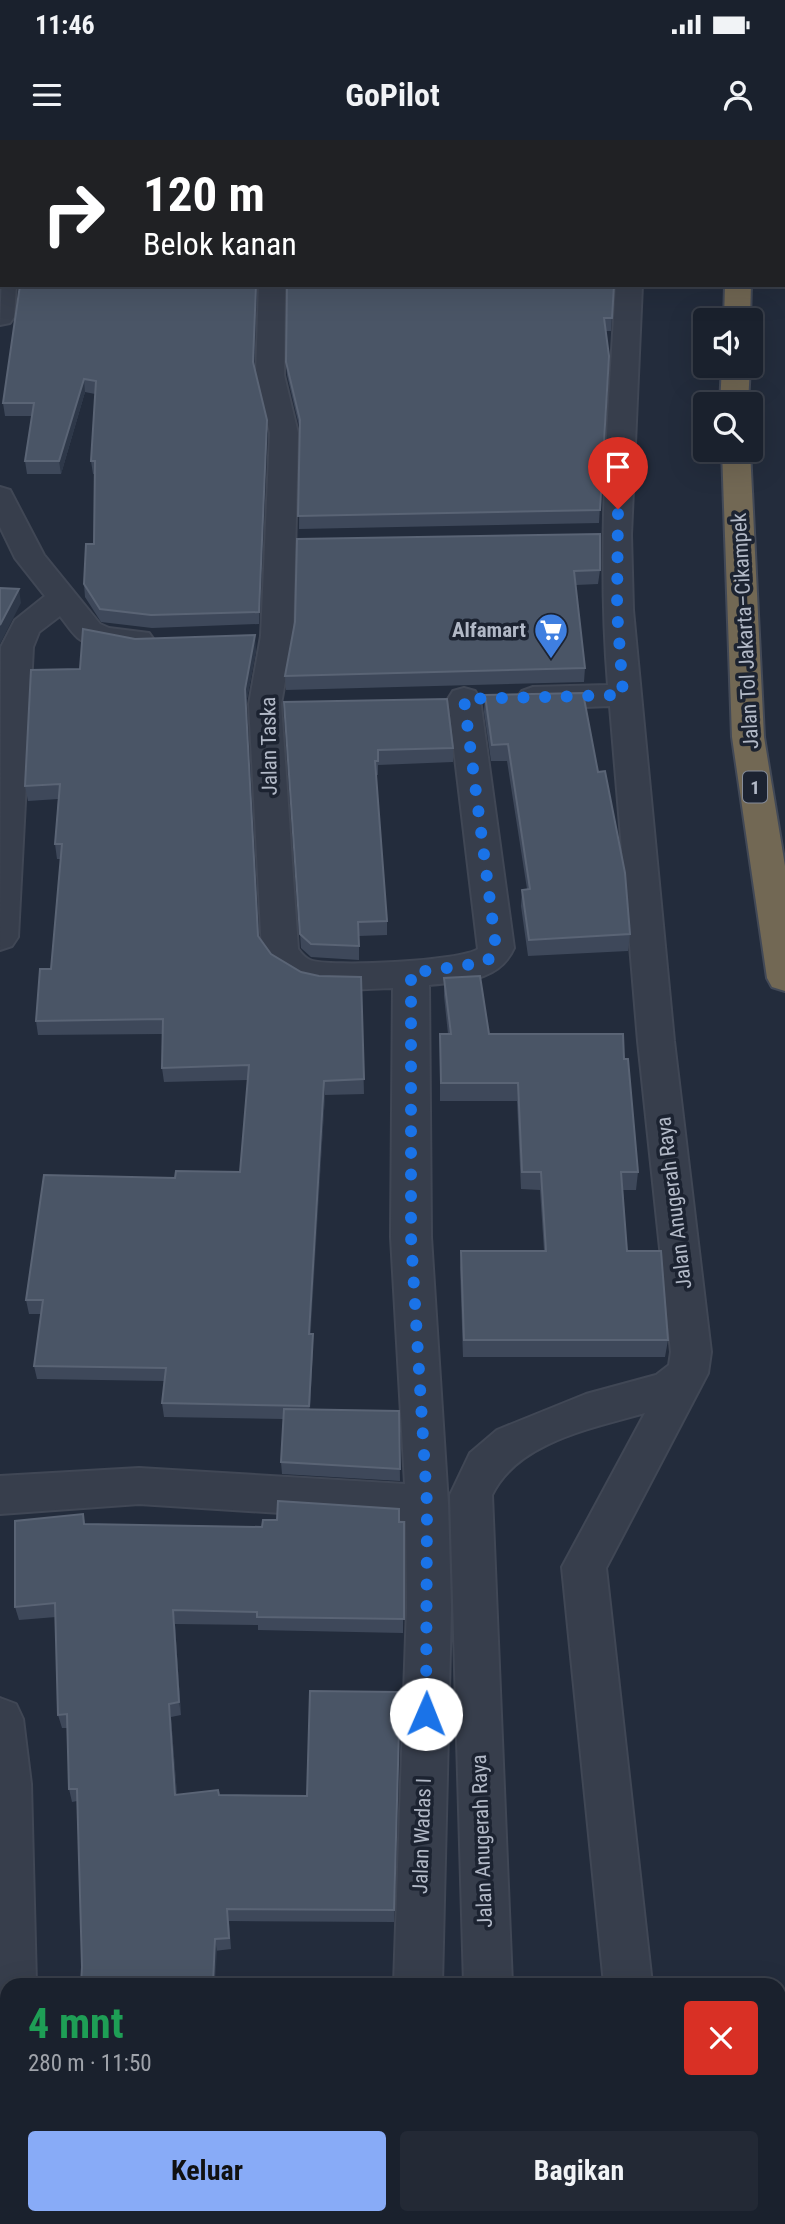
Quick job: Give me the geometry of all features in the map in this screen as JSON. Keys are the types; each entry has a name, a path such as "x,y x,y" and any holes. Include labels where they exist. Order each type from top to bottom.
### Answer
{"highway":[{"path":"737,308 738,287"},
{"name":"Jalan Tol Jakarta–Cikampek","path":"737,462 748,737 785,978"}],"street":[{"path":"0,317 3,287"},
{"name":"Jalan Taska","path":"272,287 270,375 284,433 292,541 264,636 278,703 279,951 290,965 304,972 411,973"},
{"name":"Jalan Anugerah Raya","path":"488,1978 471,1495 485,1466 512,1443 586,1412 669,1389 688,1373 691,1352 656,1041 623,695 602,536 629,287"},
{"path":"0,496 10,538 30,558 89,631 103,638 161,639"},
{"path":"0,937 12,766 17,631 61,599"},
{"path":"411,973 481,963 488,960 496,948 474,699 623,695"},
{"name":"Jalan Wadas I","path":"411,973 411,1237 427,1504 429,1606 418,1978"},
{"path":"627,1978 584,1567 688,1373"},
{"path":"0,1495 139,1486 427,1504"},
{"path":"0,1719 8,1784 12,1978"}],"building":[{"path":"20,287 256,287 253,362 267,420 259,612 151,615 100,609 84,584 86,544 94,544 95,461 91,461 96,381 84,379 59,461 25,461 34,403 3,403"},
{"path":"287,287 614,287 612,318 604,318 609,356 600,510 298,516 300,420 286,362"},
{"path":"600,534 600,570 574,571 585,668 285,676 295,622 297,539"},
{"path":"0,588 19,589 0,625"},
{"path":"83,629 135,639 255,635 245,689 258,936 271,954 301,972 319,976 361,977 364,1079 324,1081 309,1334 313,1334 309,1406 162,1403 166,1368 34,1366 43,1300 26,1300 44,1175 175,1178 176,1171 240,1172 249,1065 162,1068 163,1019 36,1021 40,969 51,969 62,844 55,844 60,784 25,786 31,670 80,669"},
{"path":"583,693 598,772 605,771 625,873 630,934 529,940 522,890 530,889 508,744 492,745 485,695"},
{"path":"447,699 453,748 378,750 378,761 375,761 387,921 358,922 359,946 311,944 300,934 284,702"},
{"path":"480,976 489,1034 623,1034 624,1059 628,1059 638,1172 621,1172 627,1251 661,1251 668,1340 464,1340 461,1251 546,1251 541,1172 522,1172 518,1083 441,1083 440,1034 451,1034 444,978"},
{"path":"284,1409 399,1411 400,1469 281,1462"},
{"path":"278,1501 399,1509 399,1522 404,1522 404,1619 257,1617 257,1612 173,1610 179,1702 169,1704 175,1795 218,1790 219,1795 307,1796 310,1691 400,1692 394,1910 227,1909 229,1938 215,1939 213,1978 81,1978 77,1789 69,1789 67,1714 58,1715 55,1603 15,1607 15,1521 83,1514 84,1524 262,1527 263,1520 277,1520"}],"place":[{"name":"Alfamart","path":"551,660"}],"route":[{"path":"426,1714 429,1606 427,1504 411,1237 411,973 481,963 488,960 496,948 464,699 623,695 617,610 618,509"}]}
